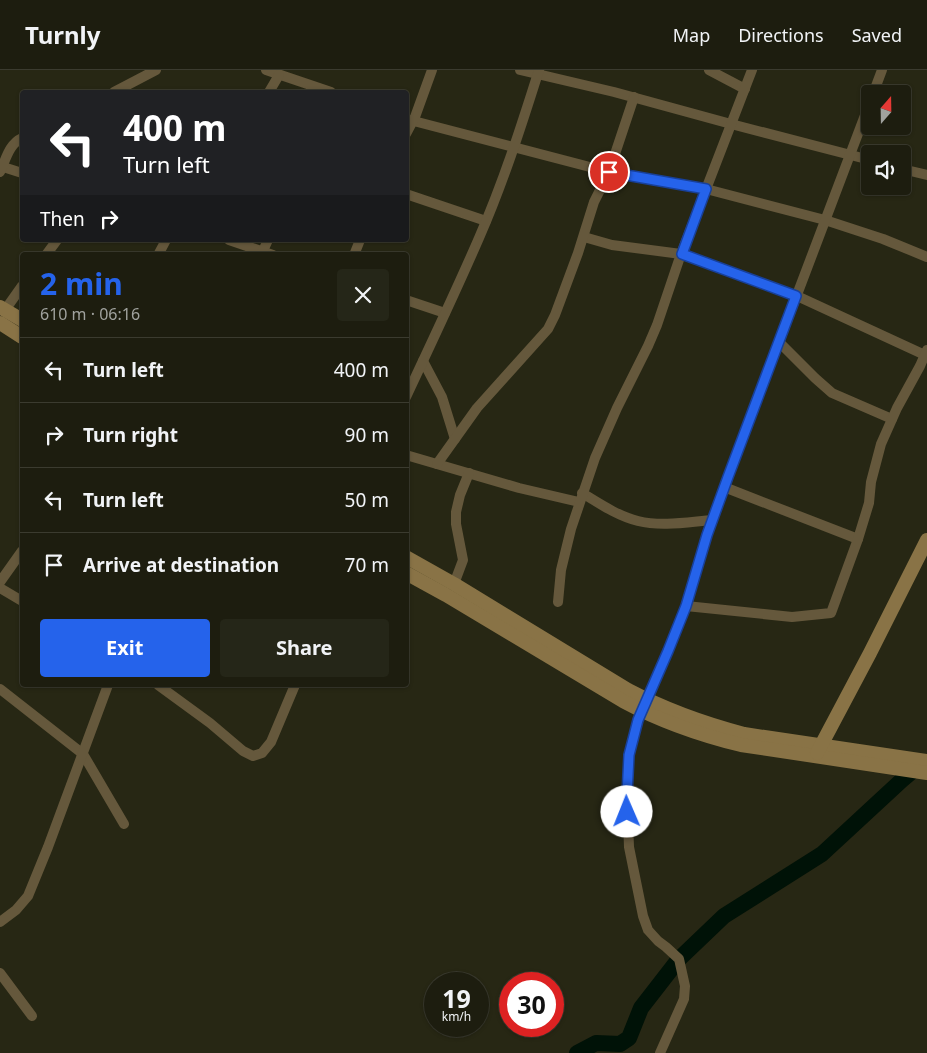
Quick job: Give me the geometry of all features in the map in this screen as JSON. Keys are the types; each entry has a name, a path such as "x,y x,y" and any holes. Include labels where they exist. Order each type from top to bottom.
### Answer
{"main road":[{"path":"3,308 20,319"},
{"path":"0,323 20,336"},
{"path":"818,751 927,540"},
{"path":"409,559 628,690 644,705"},
{"path":"409,575 683,728 741,745 927,762"},
{"path":"857,756 927,773"}],"street":[{"path":"119,90 156,70"},
{"path":"266,70 325,90"},
{"path":"432,70 409,120 609,172 706,189 825,220 883,239 927,257"},
{"path":"520,70 539,72 861,158"},
{"path":"709,70 745,89"},
{"path":"558,602 561,570 570,529 580,498 617,408 657,325 706,189 752,70"},
{"path":"876,85 882,70"},
{"path":"409,390 486,221 514,147 539,72"},
{"path":"271,90 279,75"},
{"path":"437,464 477,408 548,329 584,237 594,202 609,172 634,98"},
{"path":"660,1053 684,998 685,986 679,959 648,930 643,916 629,847 627,795 629,755 638,720 686,606 724,487 861,126"},
{"path":"20,139 8,152 1,168 20,173"},
{"path":"911,171 927,175"},
{"path":"409,195 486,221"},
{"path":"584,237 612,244 682,254 796,296 926,353 881,444 871,482 869,503 831,612 792,617 686,606"},
{"path":"234,242 259,252"},
{"path":"3,308 20,288"},
{"path":"409,301 445,313"},
{"path":"779,342 832,392 892,419"},
{"path":"422,362 442,397 455,439"},
{"path":"409,456 519,488 580,498 639,521 666,524 713,520"},
{"path":"454,584 464,560 456,524 456,512 460,495 469,473"},
{"path":"724,487 858,539"},
{"path":"0,582 20,554"},
{"path":"0,588 20,600"},
{"path":"0,922 16,910 28,896 107,687"},
{"path":"161,687 210,723 243,751 253,756 262,753 271,742 294,687"},
{"path":"0,689 83,754 124,824"},
{"path":"0,973 32,1016"}],"waterway":[{"path":"577,1053 596,1043 620,1044 629,1038 641,1008 679,959 724,916 822,854 921,764"}],"route":[{"path":"609,172 706,189 682,254 796,296 707,535 686,606 638,720 629,755 627,812"}]}
